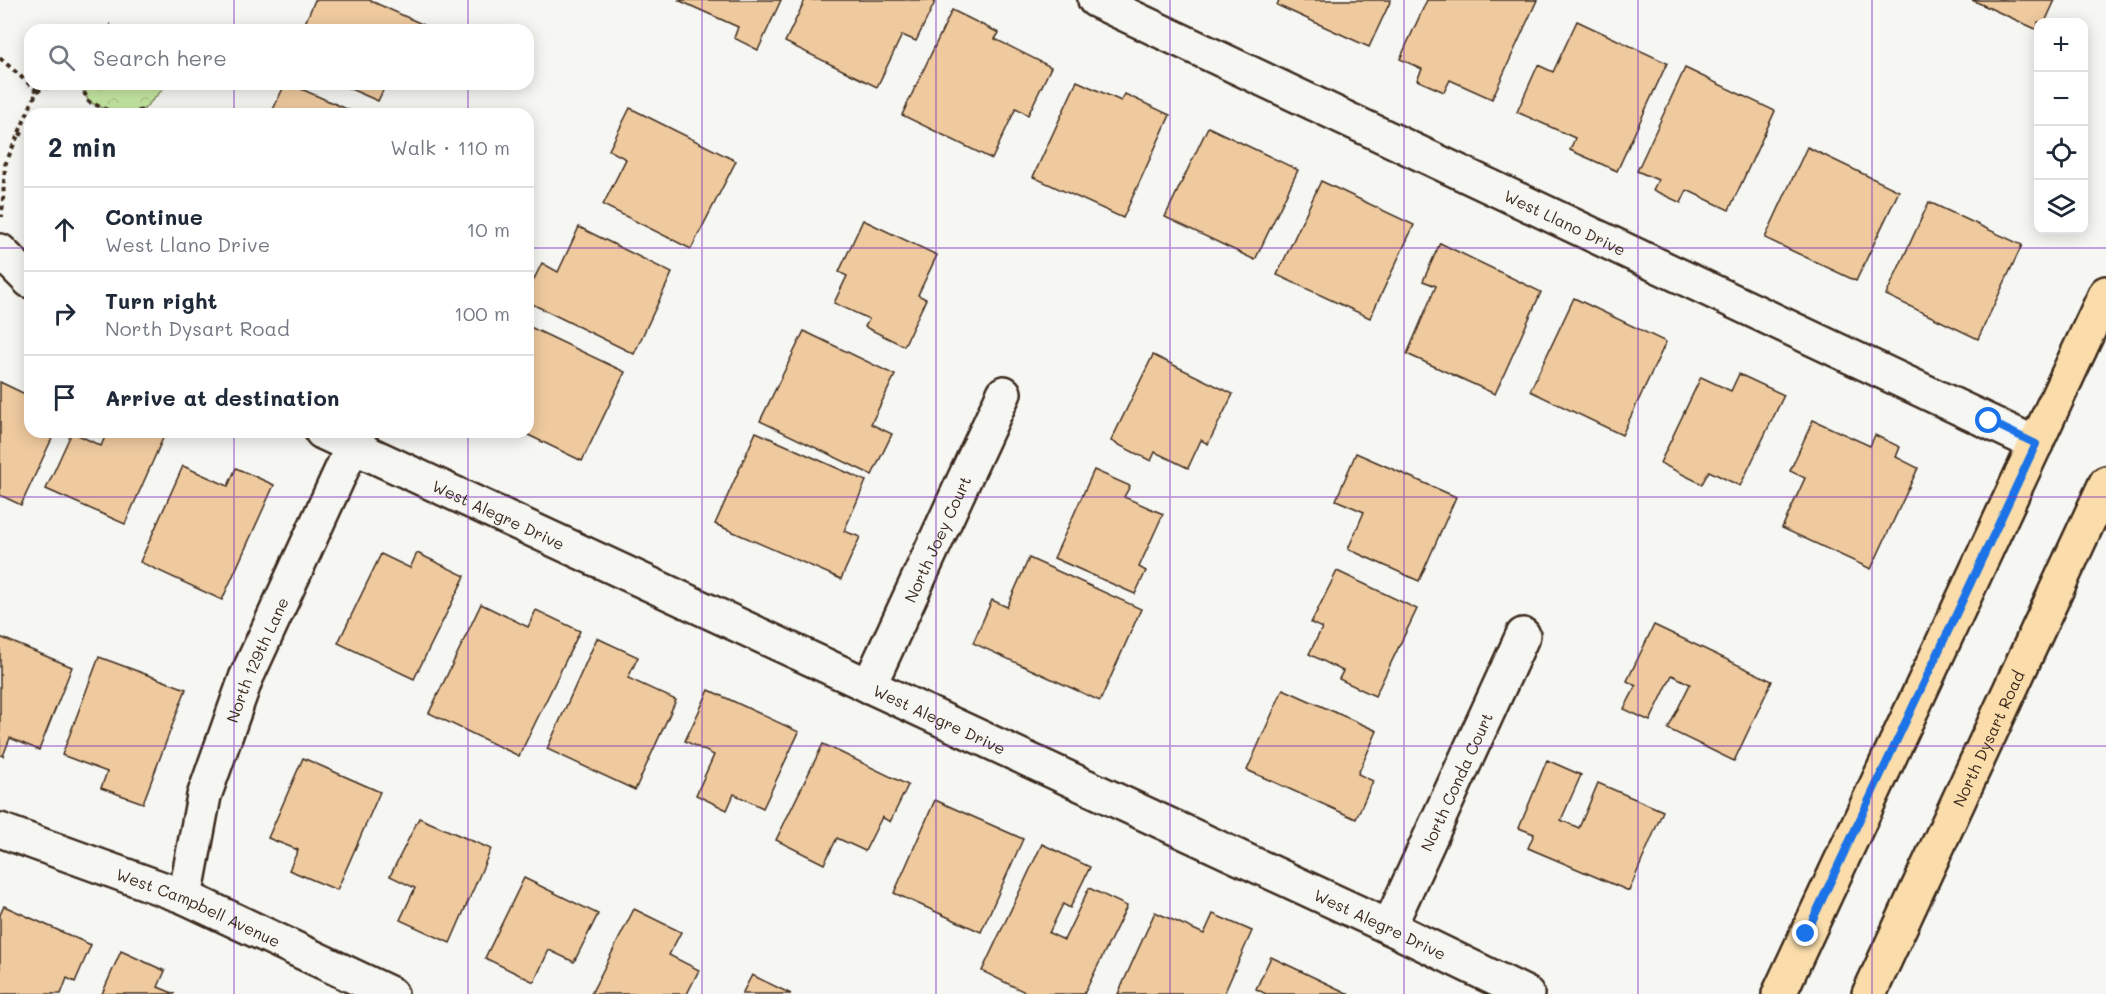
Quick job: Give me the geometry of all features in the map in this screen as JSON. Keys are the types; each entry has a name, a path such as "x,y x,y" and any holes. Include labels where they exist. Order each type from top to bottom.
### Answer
{"main road":[{"path":"1779,994 2106,293"},
{"name":"North Dysart Road","path":"1869,994 2106,483"}],"street":[{"name":"West Llano Drive","path":"1095,0 2036,444"},
{"path":"1,237 24,272"},
{"name":"North Joey Court","path":"869,686 1004,393"},
{"name":"West Alegre Drive","path":"355,439 869,686 1389,927 1527,994"},
{"name":"North 129th Lane","path":"185,897 204,796 246,678 355,439"},
{"name":"North Conda Court","path":"1389,927 1523,635"},
{"name":"West Campbell Avenue","path":"0,830 185,897 391,994"}],"path":[{"path":"0,58 24,79"},
{"path":"83,90 89,102 103,108"},
{"path":"30,108 37,91"},
{"path":"1,237 5,165 24,121"},
{"path":"19,133 24,135"}],"green space":[{"path":"83,90 162,90 145,108 103,108 89,102"}],"building":[{"path":"315,0 369,0 422,24 305,24"},
{"path":"678,0 781,0 758,50 734,38 738,27"},
{"path":"805,0 930,0 935,2 916,41 902,35 877,87 785,42"},
{"path":"1279,0 1391,0 1369,47 1277,5"},
{"path":"1427,0 1537,0 1492,99 1450,80 1444,92 1417,80 1422,69 1400,59"},
{"path":"1972,0 2055,0 2047,18 2034,18 2034,28"},
{"path":"952,10 999,33 995,39 1051,67 1028,115 1016,108 992,159 902,115"},
{"path":"1577,21 1667,63 1617,171 1570,150 1575,138 1517,112 1538,65 1553,72"},
{"path":"1685,68 1775,111 1729,210 1687,190 1681,203 1653,190 1658,180 1637,171"},
{"path":"1077,81 1121,101 1125,94 1170,115 1123,218 1033,177"},
{"path":"282,90 304,90 344,108 274,108"},
{"path":"353,90 383,90 378,101"},
{"path":"630,108 736,161 691,249 603,205 626,159 609,150"},
{"path":"1208,127 1298,170 1255,260 1165,217"},
{"path":"1807,147 1899,191 1856,281 1765,238"},
{"path":"1321,181 1414,225 1370,318 1277,275"},
{"path":"1929,202 2022,245 1978,339 1886,295"},
{"path":"863,220 937,255 918,295 926,299 904,346 865,327 869,319 834,303 847,276 839,272"},
{"path":"579,227 672,273 634,354 534,305 534,279 542,263 558,272"},
{"path":"1440,243 1541,292 1495,394 1407,354 1436,286 1423,281"},
{"path":"1574,298 1666,342 1622,435 1530,391"},
{"path":"534,329 625,372 582,461 534,438"},
{"path":"804,331 895,375 871,424 892,434 872,475 760,421"},
{"path":"1153,355 1233,394 1208,444 1201,440 1188,468 1155,452 1151,461 1111,441"},
{"path":"1739,374 1784,395 1740,486 1709,471 1702,484 1660,463 1701,377 1731,391"},
{"path":"0,382 24,394 24,438 52,438 21,505 0,495"},
{"path":"1813,420 1870,446 1875,435 1900,447 1896,457 1918,468 1871,569 1782,528 1805,478 1790,471"},
{"path":"756,432 866,481 844,531 860,537 841,579 715,524"},
{"path":"69,438 84,438 101,446 104,438 163,438 125,524 46,489"},
{"path":"1356,453 1456,497 1419,581 1348,549 1364,512 1336,500"},
{"path":"183,466 228,486 236,468 274,485 222,600 140,562"},
{"path":"1094,470 1130,486 1124,497 1163,514 1139,567 1146,571 1135,594 1054,558"},
{"path":"417,553 465,576 414,679 338,643 381,554 410,568"},
{"path":"1029,558 1141,609 1100,701 973,643 992,600 1007,607"},
{"path":"1337,571 1417,609 1375,696 1339,679 1343,671 1309,654 1322,628 1311,623"},
{"path":"481,604 528,627 536,610 580,631 519,756 429,713"},
{"path":"1654,625 1772,681 1734,761 1668,729 1690,684 1672,675 1650,721 1624,709 1636,686 1627,681"},
{"path":"0,637 72,667 39,750 10,738 3,756 0,755"},
{"path":"597,638 638,657 628,678 676,700 635,790 547,749"},
{"path":"99,657 186,689 143,803 101,788 107,772 62,755"},
{"path":"1283,689 1377,731 1358,774 1373,781 1356,819 1247,770"},
{"path":"709,690 799,732 763,808 734,794 727,810 696,795 714,755 685,741"},
{"path":"823,744 908,785 890,822 882,817 865,851 837,838 824,864 776,840"},
{"path":"303,758 380,792 337,890 289,870 298,850 268,838"},
{"path":"1547,760 1581,775 1561,820 1579,828 1598,783 1663,811 1629,891 1528,848 1534,834 1519,828"},
{"path":"935,800 1023,839 981,932 894,893"},
{"path":"419,818 491,849 450,943 400,920 415,888 390,876"},
{"path":"1042,844 1090,867 1070,908 1063,904 1049,933 1064,940 1089,888 1127,906 1084,994 1029,994 982,971"},
{"path":"524,878 598,914 574,962 549,950 534,982 485,958"},
{"path":"4,906 91,945 75,982 67,978 61,994 0,994 0,915"},
{"path":"634,909 681,932 669,955 699,970 687,994 591,994"},
{"path":"1155,912 1204,934 1213,914 1252,931 1224,994 1118,994"},
{"path":"121,951 165,971 158,987 175,994 102,994"},
{"path":"1271,957 1349,994 1266,994 1256,989"},
{"path":"752,975 791,994 742,994"}],"route":[{"path":"1806,934 2036,444 1989,421"}]}
